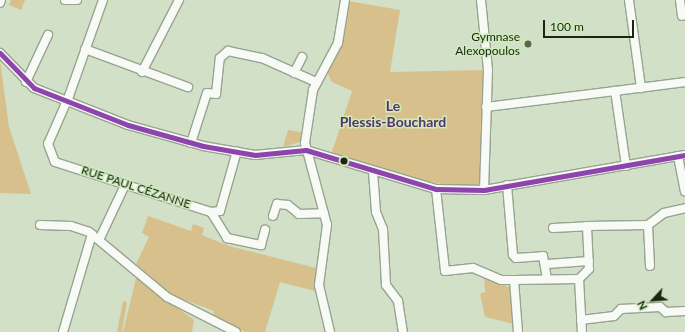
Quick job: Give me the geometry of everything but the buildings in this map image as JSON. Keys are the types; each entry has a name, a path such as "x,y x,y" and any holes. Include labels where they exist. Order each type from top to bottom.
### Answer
{"street":[{"path":"67,102 103,0"},
{"path":"142,72 179,0"},
{"path":"330,332 319,285 327,231 324,213 306,150 305,132 316,82 338,43 345,0"},
{"path":"481,0 488,70 484,190"},
{"path":"629,0 641,88"},
{"path":"680,0 682,16"},
{"path":"26,82 48,35"},
{"path":"85,49 142,72 188,86"},
{"path":"191,143 207,93 216,94 220,58 228,50 262,58 316,82"},
{"path":"0,53 26,82 67,102 128,125 191,143 237,152 264,154 306,150 373,172 436,189 484,190 682,155 685,191"},
{"path":"294,73 302,57"},
{"path":"486,107 685,82"},
{"path":"615,91 626,166"},
{"name":"RUE PAUL CÉZANNE","path":"67,102 48,144 55,162 211,212"},
{"path":"237,152 220,211 211,212 227,238 261,245 265,230"},
{"path":"373,172 376,212 383,228 386,285 398,301 403,332"},
{"path":"99,240 125,185"},
{"path":"507,185 514,257 543,256 547,264 547,278"},
{"path":"436,189 444,271 474,268 496,278 514,280 578,278 589,269 587,226"},
{"path":"273,216 277,204 288,205 299,214 324,213"},
{"path":"553,228 648,225 664,213 685,208"},
{"path":"40,225 71,226 92,234 167,297 236,332"},
{"path":"648,225 650,266"},
{"path":"63,332 92,234"},
{"path":"547,264 589,261"},
{"path":"578,278 582,332"},
{"path":"514,280 518,332"},
{"path":"581,320 614,316 622,309 660,307 666,312 685,311"}],"shaded area":[{"path":"11,0 25,0 21,10 9,5"},
{"path":"348,1 400,10 390,72 484,70 481,182 476,186 453,186 372,171 331,155 352,91 332,82 327,72"},
{"path":"0,60 9,127 31,194 0,193"},
{"path":"288,130 301,132 300,142 283,147"},
{"path":"148,216 191,231 193,224 204,228 202,235 229,246 316,268 315,291 280,282 265,332 245,332 212,318 214,311 172,295 136,264 149,237 142,233"},
{"path":"484,276 511,288 514,324 485,317 480,294 485,292"},
{"path":"136,278 194,320 192,332 123,332"},
{"path":"123,301 127,302 122,332 117,332"}],"transit line":[{"path":"0,53 34,88 128,125 203,146 255,155 306,150 436,189 484,190 685,155"}],"place":[{"name":"Gymnase Alexopoulos","path":"528,44"}],"district":[{"name":"Le Plessis-Bouchard","path":"393,114"}]}
